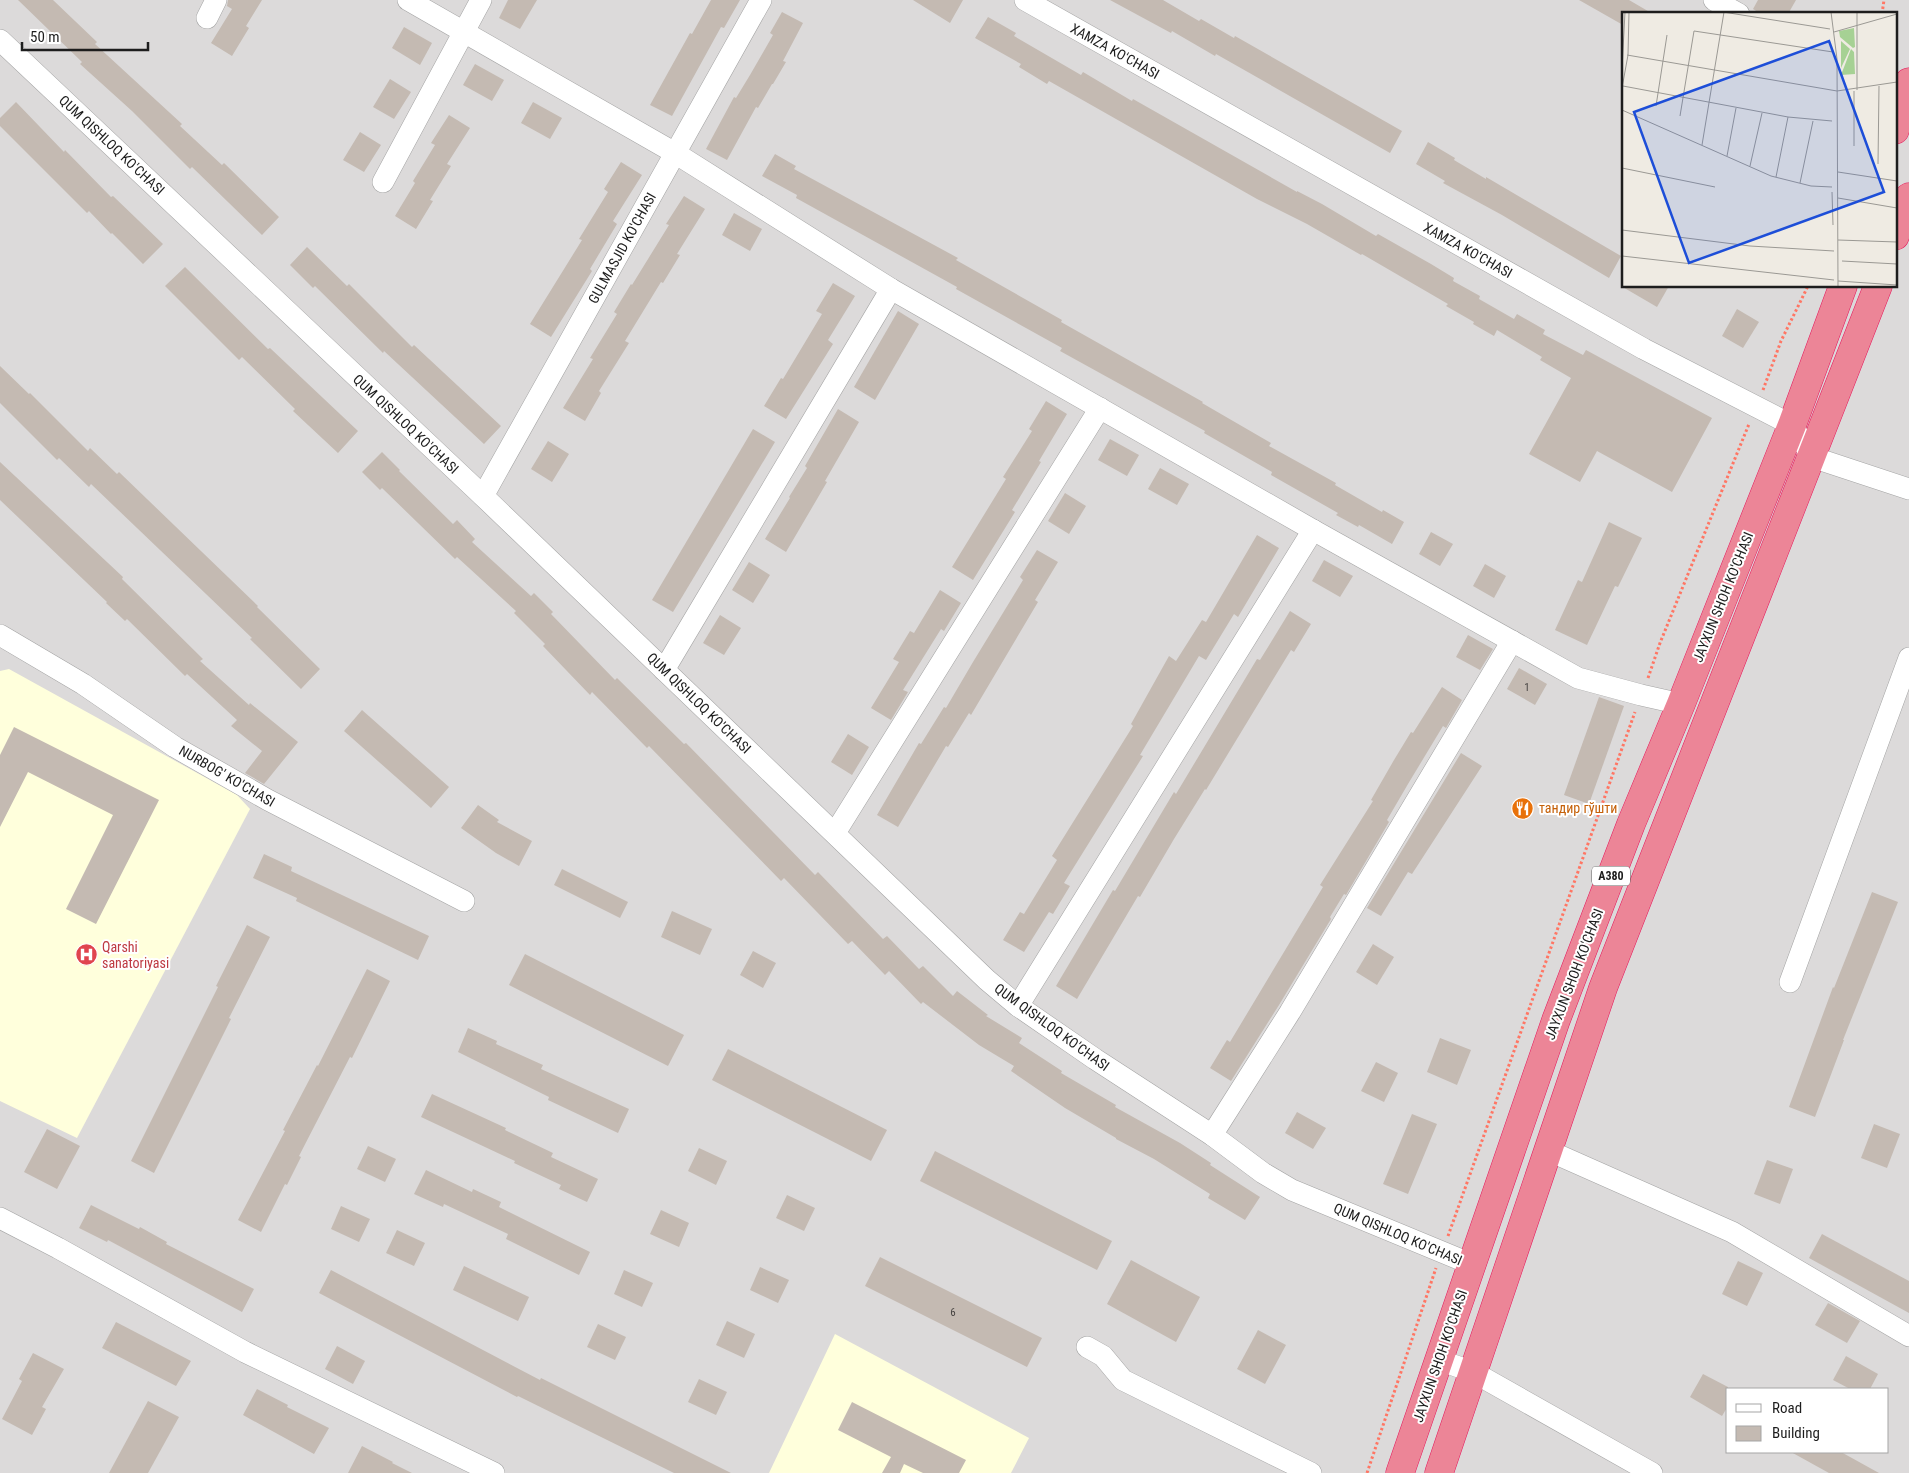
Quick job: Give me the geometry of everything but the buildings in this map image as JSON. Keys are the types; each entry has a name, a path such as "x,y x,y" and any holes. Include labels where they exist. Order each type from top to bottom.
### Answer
{"highway":[{"path":"1896,126 1903,95"},
{"path":"1896,233 1909,197"},
{"name":"JAYXUN SHOH KO'CHASI","path":"1400,1473 1556,1020 1631,824 1792,425 1843,288"},
{"name":"A380","path":"1439,1473 1603,988 1877,288"}],"street":[{"path":"408,0 675,153 891,289 1313,530 1578,678 1681,704"},
{"path":"383,182 481,0"},
{"name":"GULMASJID KO'CHASI","path":"482,496 761,0"},
{"name":"XAMZA KO'CHASI","path":"1025,0 1644,349 1792,425"},
{"path":"1714,0 1735,12"},
{"name":"QUM QISHLOQ KO'CHASI","path":"0,40 482,496 987,980 1018,1006 1292,1190 1471,1264"},
{"path":"664,670 891,289"},
{"path":"835,833 1100,408"},
{"path":"1792,425 1812,457 1909,489"},
{"path":"1018,1006 1313,530"},
{"name":"NURBOG' KO'CHASI","path":"0,635 83,684 175,747 268,800 464,901"},
{"path":"1212,1135 1290,1012 1512,641"},
{"path":"1790,982 1909,658"},
{"path":"1547,1150 1732,1232 1909,1336"},
{"path":"0,1218 58,1248 245,1352 494,1473"},
{"path":"1087,1347 1103,1356 1124,1380 1311,1473"},
{"path":"1439,1360 1473,1372 1652,1473"}],"path":[{"path":"1367,1473 1442,1253 1660,643 1756,407 1780,341 1807,288"}],"shaded area":[{"path":"0,0 1909,0 1909,1473 0,1473"},
{"name":"Qarshi sanatoriyasi","path":"9,669 237,795 250,809 77,1138 0,1101 0,671"},
{"path":"835,1334 1029,1438 1011,1473 769,1473"}],"place":[{"name":"тандир гўшти","path":"1523,808"},
{"name":"Qarshi sanatoriyasi","path":"86,955"}]}
